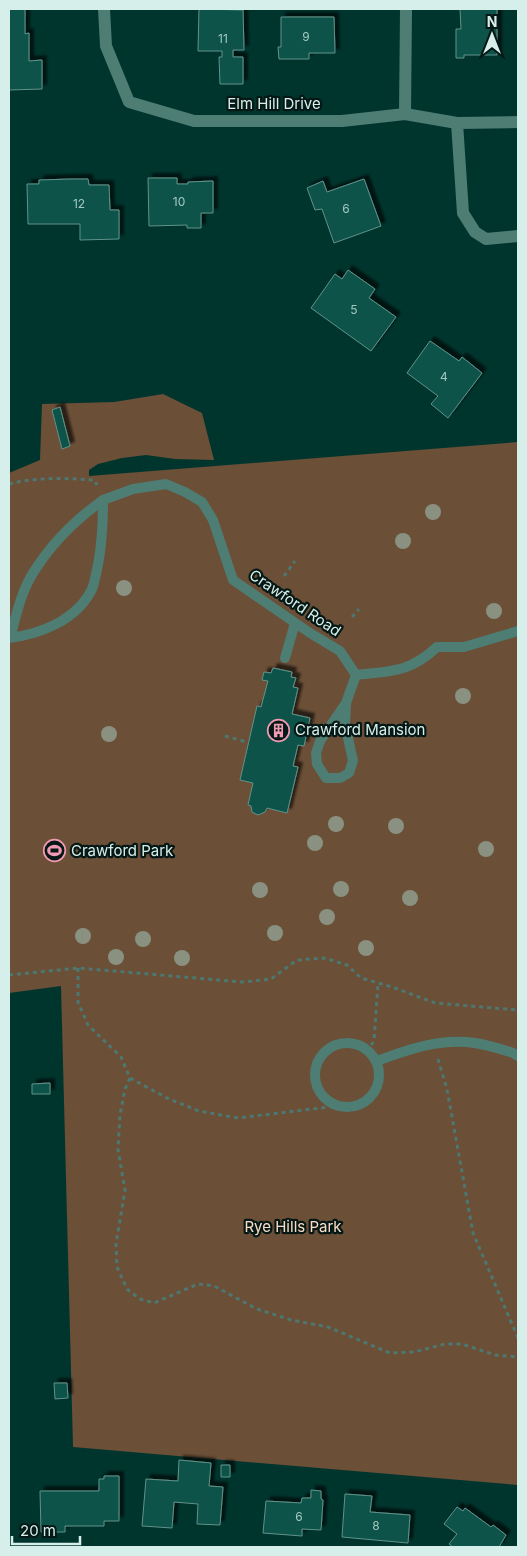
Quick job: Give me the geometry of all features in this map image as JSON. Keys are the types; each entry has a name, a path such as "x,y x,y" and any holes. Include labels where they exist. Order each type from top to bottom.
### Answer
{"street":[{"name":"Elm Hill Drive","path":"104,9 106,46 129,102 194,121 342,121 405,114 457,123 518,122"},
{"path":"405,114 406,9"},
{"path":"457,123 463,213 475,232 486,239 518,236"}],"lane":[{"name":"Crawford Road","path":"10,638 19,606 33,574 54,544 82,515 102,500 133,489 166,484 186,492 202,502 212,520 233,580 340,651 356,675"},
{"path":"10,638 31,634 59,624 79,605 92,588 100,556 102,500"},
{"path":"285,658 295,622"},
{"path":"346,703 345,724 353,761 349,773 340,778 326,778 317,764 316,753 320,741 346,703 356,675 400,671 424,659 437,648 464,648 518,631"},
{"path":"377,1061 408,1050 456,1041 476,1043 518,1056"},
{"path":"349,1042 359,1045 368,1050 377,1061 379,1077 373,1095 357,1106 338,1106 328,1101 316,1085 316,1064 321,1055 329,1048 338,1044 349,1042"}],"path":[{"path":"9,484 43,479 94,480 102,500"},
{"path":"284,576 295,562"},
{"path":"352,617 359,609"},
{"path":"225,736 248,742"},
{"path":"9,974 78,968 242,982 272,979 297,960 324,958 347,965 361,978 435,1003 518,1010"},
{"path":"78,968 78,1002 88,1025 121,1057 130,1078 167,1098 199,1111 238,1118 338,1106"},
{"path":"368,1050 374,1041 378,984"},
{"path":"433,1044 447,1089 472,1233 518,1338"},
{"path":"130,1078 124,1090 120,1115 118,1150 124,1190 116,1244 117,1267 127,1289 140,1300 154,1303 198,1284 214,1286 257,1310 291,1320 328,1327 390,1353 414,1352 445,1344 462,1344 495,1354 518,1357"}],"green space":[{"name":"Rye Hills Park","path":"163,394 202,413 214,460 175,459 146,455 122,458 98,464 89,470 89,476 518,442 518,1485 73,1447 61,986 9,993 9,473 40,460 42,404 114,402"}],"building":[{"path":"9,9 25,9 25,34 29,33 29,61 42,60 42,89 9,90"},
{"path":"199,9 243,10 244,50 233,50 233,57 243,57 243,84 220,84 219,57 222,57 222,51 198,51"},
{"path":"460,9 497,9 497,55 464,55 464,58 456,58 456,29 461,29"},
{"path":"281,17 334,17 335,53 309,53 309,59 279,59 278,47 281,47"},
{"path":"148,178 177,178 177,184 213,181 213,213 201,213 201,228 187,228 187,225 149,226"},
{"path":"88,179 89,185 109,185 110,210 119,210 119,239 80,240 80,224 28,224 27,184 39,184 39,180"},
{"path":"364,179 381,226 334,243 322,209 315,210 307,188 323,181 327,192"},
{"path":"348,270 375,289 369,298 396,317 371,351 311,308 335,274 342,279"},
{"path":"430,341 459,361 462,357 482,373 448,418 431,404 438,396 407,373"},
{"path":"60,407 70,446 62,449 52,410"},
{"name":"Crawford Mansion","path":"273,668 292,672 291,677 296,678 293,687 298,688 292,714 310,718 304,746 298,745 293,766 298,767 287,813 267,808 265,812 258,815 252,812 251,806 248,805 253,783 240,780 257,706 261,707 268,681 262,680 264,672 271,673"},
{"path":"50,1083 50,1094 32,1094 32,1084"},
{"path":"54,1383 67,1383 68,1398 55,1399"},
{"path":"179,1460 211,1463 209,1486 223,1487 220,1525 197,1524 198,1504 174,1502 172,1528 142,1526 146,1479 178,1481"},
{"path":"221,1465 230,1465 230,1477 221,1477"},
{"path":"104,1476 119,1476 119,1521 104,1521 104,1526 65,1526 65,1532 41,1532 40,1491 99,1491 99,1479 104,1479"},
{"path":"311,1490 321,1491 321,1499 323,1500 321,1530 302,1529 302,1536 263,1533 266,1501 301,1503 302,1498 311,1498"},
{"path":"345,1494 372,1496 370,1512 410,1515 408,1543 342,1537"},
{"path":"457,1507 463,1511 465,1508 491,1527 493,1525 506,1535 499,1547 453,1547 449,1544 457,1534 444,1524"}],"place":[{"name":"Crawford Mansion","path":"279,730"},
{"name":"Crawford Park","path":"55,851"}]}
